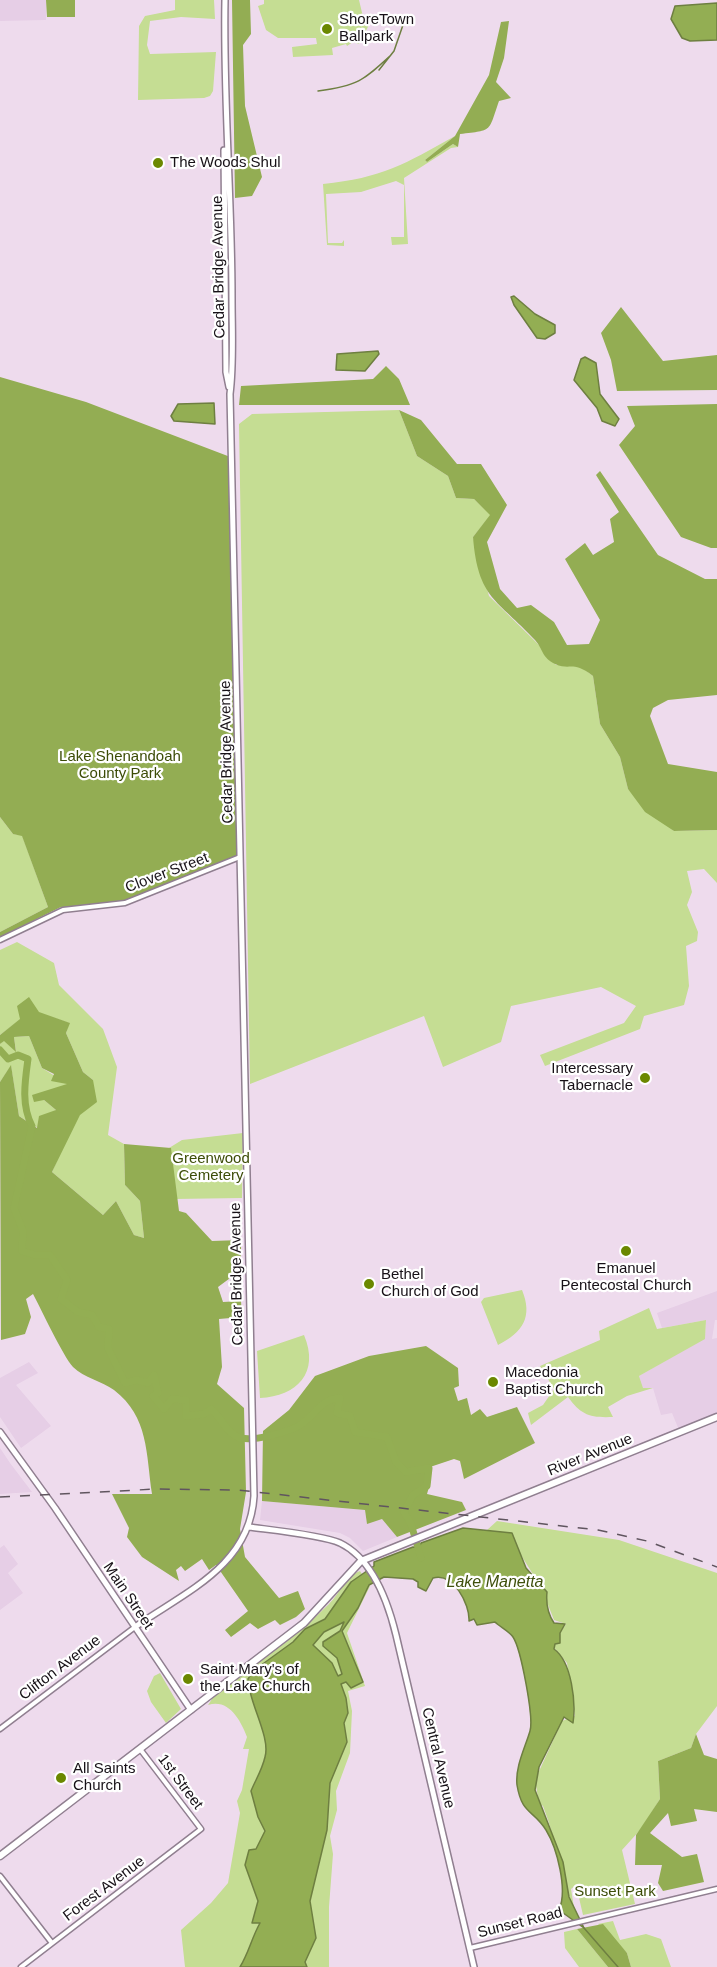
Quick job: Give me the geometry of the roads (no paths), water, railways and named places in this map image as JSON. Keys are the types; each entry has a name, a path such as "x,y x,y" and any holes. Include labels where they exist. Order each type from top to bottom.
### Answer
{"highway":[{"name":"River Avenue","path":"362,1562 410,1540 717,1417"},
{"path":"0,1856 304,1623 362,1562"}],"main road":[{"name":"Cedar Bridge Avenue","path":"224,0 226,372 230,394 254,1491 249,1527"},
{"name":"Main Street","path":"0,1432 191,1710"},
{"name":"Central Avenue","path":"249,1527 338,1542 362,1562 379,1584 394,1625 474,1967"},
{"path":"135,1627 220,1569 237,1549 249,1527"}],"street":[{"name":"Clover Street","path":"0,940 63,910 125,903 241,857"},
{"name":"Clifton Avenue","path":"0,1729 135,1627"},
{"name":"1st Street","path":"140,1749 201,1829"},
{"name":"Forest Avenue","path":"21,1967 201,1829"},
{"path":"0,1876 52,1943"},
{"name":"Sunset Road","path":"469,1948 717,1888"}],"water":[{"path":"717,3 717,40 690,41 682,38 671,19 675,6"},
{"path":"514,296 535,314 555,325 555,333 545,339 537,338 514,305 511,297"},
{"path":"378,351 379,354 365,371 336,370 337,354"},
{"path":"585,357 596,363 600,394 619,419 615,426 602,421 597,408 574,380 581,359"},
{"path":"214,403 215,424 174,421 171,416 178,404"},
{"name":"Lake Manetta","path":"463,1528 512,1533 526,1568 547,1592 548,1608 554,1623 565,1624 560,1633 560,1643 555,1644 554,1649 565,1663 569,1673 574,1705 573,1723 564,1717 539,1767 535,1790 563,1862 569,1897 584,1928 559,1910 562,1881 554,1847 546,1830 525,1807 519,1795 517,1771 531,1724 523,1669 513,1637 495,1622 477,1625 474,1619 469,1621 467,1606 463,1598 453,1584 447,1580 440,1577 433,1578 426,1591 418,1587 418,1582 413,1579 384,1577 369,1585 358,1608 342,1631 363,1682 351,1688 346,1682 341,1684 348,1713 344,1723 347,1742 330,1783 327,1830 310,1901 316,1938 305,1962 307,1967 240,1967 260,1923 252,1923 258,1901 245,1865 249,1850 256,1849 265,1831 258,1817 251,1791 265,1757 265,1739 248,1679 253,1671 293,1642 305,1629 325,1619 351,1582 374,1566 374,1562 413,1547 419,1548 421,1543","holes":["344,1622 340,1631 323,1642 323,1646 337,1658 342,1674 338,1676 332,1663 313,1645 324,1632"]}],"waterway":[{"path":"379,70 394,51 404,22"},
{"path":"318,91 342,87 359,81 391,55"},
{"path":"0,1050 8,1059 18,1055 28,1059 25,1101 32,1126 14,1208 23,1231 22,1251 35,1255 50,1255 67,1280 61,1299 78,1312 92,1315 99,1327 109,1329 108,1348 125,1383 137,1380 148,1383 154,1375 158,1393 153,1396 164,1409 172,1399 186,1400 186,1416 204,1414 211,1409 228,1430 236,1436 250,1439 289,1430 303,1423 323,1404 340,1398 337,1413 350,1416 355,1432 387,1437 396,1462 406,1472 429,1468 427,1486 413,1495 404,1512 411,1524 421,1558"},
{"path":"584,1928 618,1967"}],"railway":[{"path":"0,1497 157,1489 238,1490 598,1530 647,1541 717,1567"}],"place":[{"name":"ShoreTown Ballpark","path":"327,29"},
{"name":"The Woods Shul","path":"158,163"},
{"name":"Intercessary Tabernacle","path":"645,1078"},
{"name":"Emanuel Pentecostal Church","path":"626,1251"},
{"name":"Bethel Church of God","path":"369,1284"},
{"name":"Macedonia Baptist Church","path":"493,1382"},
{"name":"Saint Mary's of the Lake Church","path":"188,1679"},
{"name":"All Saints Church","path":"61,1778"}],"park label":[{"name":"Lake Shenandoah County Park","path":"120,766"},
{"name":"Greenwood Cemetery","path":"211,1168"},
{"name":"Sunset Park","path":"615,1892"}]}
